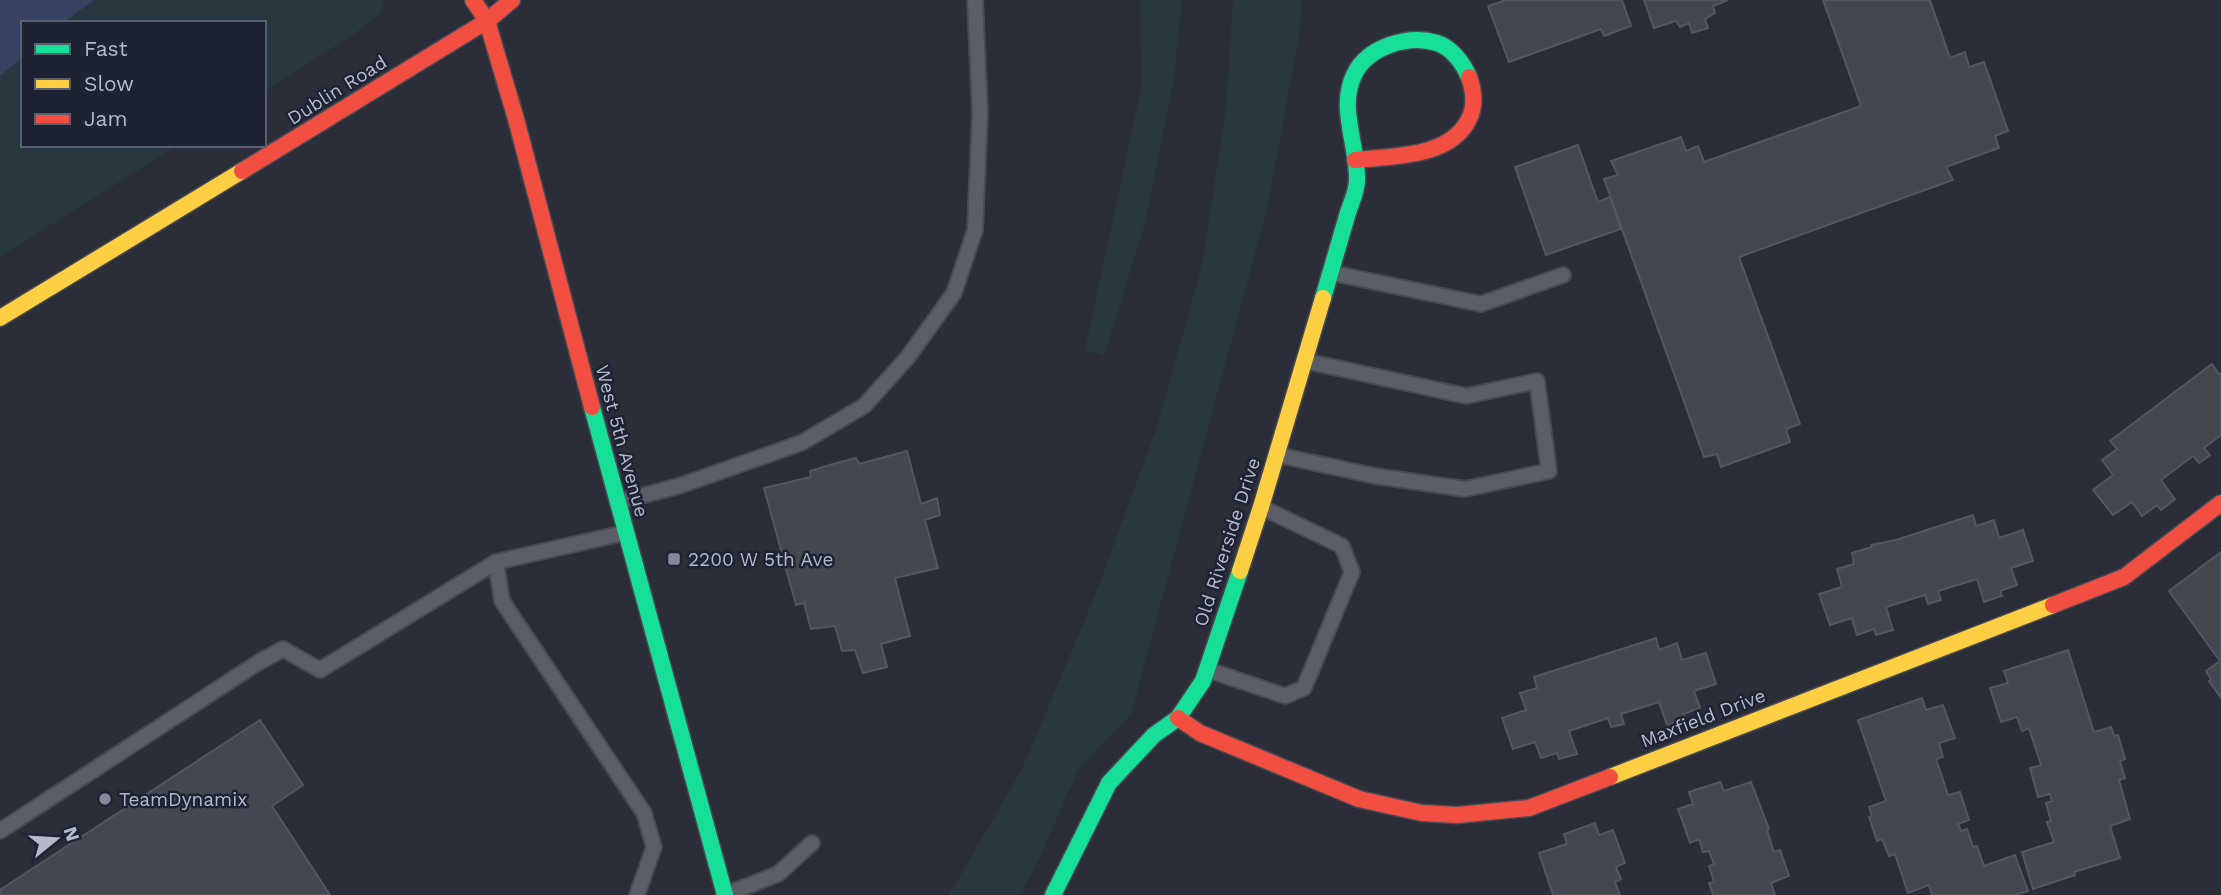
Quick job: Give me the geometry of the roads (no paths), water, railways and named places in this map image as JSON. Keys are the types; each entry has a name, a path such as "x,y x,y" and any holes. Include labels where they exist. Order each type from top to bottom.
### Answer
{"street":[{"name":"West 5th Avenue","path":"473,0 487,21 516,119 625,533 725,895"},
{"name":"Dublin Road","path":"0,318 487,21 512,0"},
{"name":"Old Riverside Drive","path":"1053,895 1110,783 1154,735 1178,718 1203,681 1261,508 1357,182 1347,96 1354,74 1368,56 1391,44 1416,41 1437,43 1452,52 1464,65 1472,85 1475,108 1463,132 1444,145 1412,154 1355,160"},
{"name":"Maxfield Drive","path":"1178,718 1200,733 1359,799 1422,813 1457,815 1529,808 2124,577 2221,503"}],"lane":[{"path":"617,503 680,486 802,443 864,406 908,357 954,293 975,230 980,113 975,0"},
{"path":"1331,273 1481,304 1563,275"},
{"path":"1277,455 1375,476 1465,489 1549,471 1537,381 1466,396 1305,361"},
{"path":"1207,670 1285,696 1304,688 1352,572 1342,546 1261,508"},
{"path":"0,831 283,649 320,670 496,562 625,533"},
{"path":"496,562 502,601 644,813 654,847 637,895"},
{"path":"725,895 778,874 812,843"}],"water":[{"path":"0,0 94,0 66,21 21,21 21,59 0,76"}],"place":[{"name":"2200 W 5th Ave","path":"674,559"},
{"name":"TeamDynamix","path":"105,799"}]}
